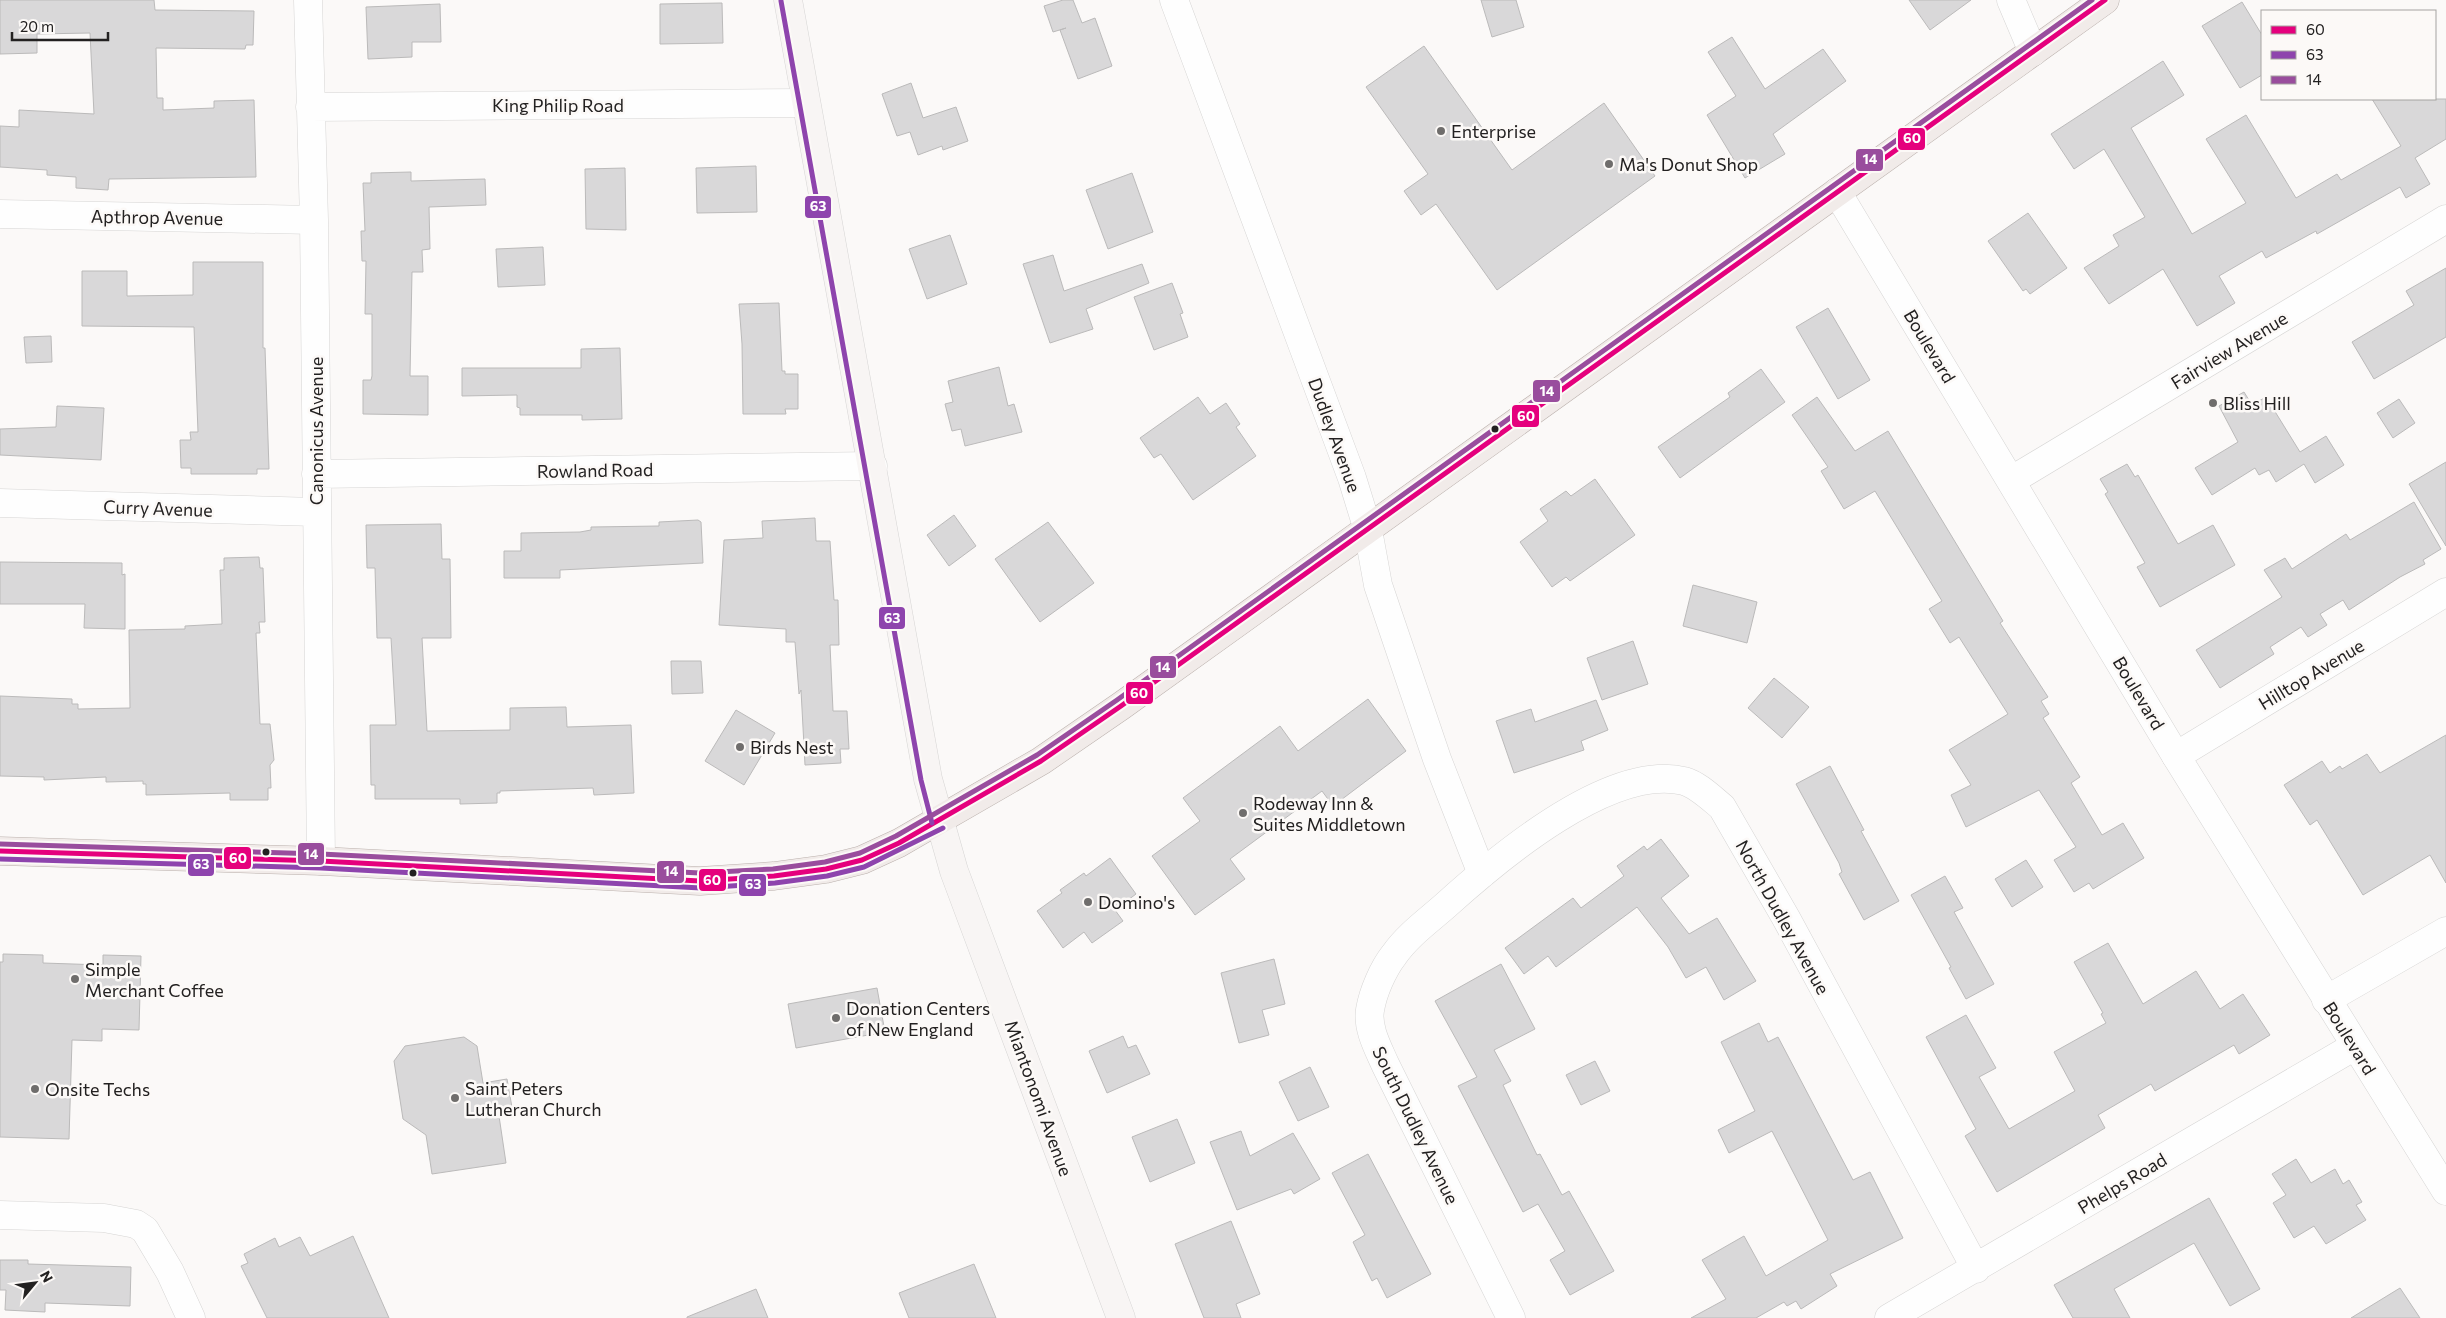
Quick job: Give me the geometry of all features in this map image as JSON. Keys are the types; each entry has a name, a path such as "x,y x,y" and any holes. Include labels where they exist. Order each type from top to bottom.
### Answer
{"main road":[{"name":"Miantonomi Avenue","path":"788,0 928,779 954,871 1121,1318"},
{"path":"0,851 321,861 700,881 765,877 826,869 862,860 899,843 939,821 1048,756 1368,530 2105,0"}],"street":[{"name":"Canonicus Avenue","path":"308,0 314,220 321,861"},
{"name":"Dudley Avenue","path":"1174,0 1352,478 1368,530 1378,585 1437,760 1482,874"},
{"path":"2011,0 2033,52"},
{"name":"King Philip Road","path":"310,107 806,104"},
{"name":"Boulevard","path":"1837,192 2012,480 2176,756 2446,1191"},
{"name":"Apthrop Avenue","path":"0,214 314,220"},
{"name":"Fairview Avenue","path":"2012,480 2446,219"},
{"name":"Rowland Road","path":"316,474 873,466"},
{"name":"Curry Avenue","path":"0,503 316,512"},
{"name":"Hilltop Avenue","path":"2176,756 2446,592"},
{"name":"North Dudley Avenue","path":"1482,874 1510,851 1556,820 1594,797 1618,788 1642,781 1671,780 1685,782 1706,794 1722,807 1786,918 1976,1269"},
{"name":"South Dudley Avenue","path":"1482,874 1420,927 1393,956 1377,985 1370,1010 1370,1020 1385,1064 1511,1318"},
{"path":"2326,1000 2446,931"},
{"name":"Phelps Road","path":"1889,1318 1976,1269 2355,1046"},
{"path":"0,1214 104,1218 136,1224 145,1230 160,1255 191,1318"}],"building":[{"path":"0,0 154,0 155,10 254,11 253,45 246,45 245,49 156,48 157,98 163,98 163,110 214,108 214,101 254,100 256,177 109,179 108,190 76,188 76,177 47,175 47,170 0,167 0,126 19,127 19,110 94,114 90,33 37,34 37,53 0,54"},
{"path":"1063,0 1073,0 1082,23 1095,18 1112,66 1078,79 1060,30 1066,28 1053,32 1044,6"},
{"path":"1481,0 1516,0 1524,27 1492,37"},
{"path":"1909,0 1971,0 1930,30"},
{"path":"2242,2 2261,33 2261,76 2240,88 2202,26"},
{"path":"722,3 723,43 660,44 660,4"},
{"path":"440,4 441,42 412,42 412,57 368,59 366,7"},
{"path":"1732,37 1765,89 1823,49 1846,81 1773,134 1785,154 1745,178 1707,115 1736,96 1708,52"},
{"name":"Enterprise","path":"1424,46 1512,170 1604,103 1655,176 1497,290 1436,204 1421,215 1404,191 1428,174 1366,87"},
{"path":"2163,61 2184,95 2131,128 2192,234 2246,203 2206,139 2246,115 2296,198 2337,174 2341,180 2401,146 2373,100 2446,99 2446,139 2415,158 2430,184 2406,198 2400,187 2317,234 2316,231 2266,258 2262,251 2219,276 2235,303 2197,326 2163,269 2109,304 2084,268 2119,246 2113,235 2145,217 2104,149 2074,169 2051,134"},
{"path":"911,83 923,118 956,107 968,141 943,150 942,146 918,155 910,132 897,136 882,94"},
{"path":"756,166 757,212 697,213 696,168"},
{"path":"625,168 626,230 586,229 585,169"},
{"path":"411,172 411,181 485,179 486,205 429,207 430,249 422,250 423,272 412,272 410,376 428,376 428,415 363,414 363,380 371,380 372,376 372,314 365,314 366,261 362,261 361,231 365,231 363,183 371,183 371,173"},
{"path":"1132,173 1153,232 1108,249 1086,190"},
{"path":"2028,213 2067,268 2030,294 2026,289 2023,291 1988,241"},
{"path":"950,235 967,284 927,299 909,249"},
{"path":"543,247 545,285 498,287 496,249"},
{"path":"1053,255 1064,291 1142,264 1149,283 1086,309 1093,329 1050,343 1023,264"},
{"path":"193,262 263,262 263,348 265,348 269,469 257,469 257,474 191,474 191,468 181,468 180,440 191,440 190,432 198,432 194,327 82,326 82,271 127,271 127,296 193,295"},
{"path":"2446,268 2446,337 2374,379 2352,342 2414,305 2406,291"},
{"path":"1172,283 1183,313 1180,314 1188,337 1154,350 1134,297"},
{"path":"779,303 782,371 785,371 785,374 798,374 798,409 785,409 786,414 743,414 742,344 739,304"},
{"path":"1828,308 1870,380 1838,399 1796,327"},
{"path":"51,336 52,362 26,363 24,337"},
{"path":"620,348 622,419 582,420 582,415 520,415 520,408 517,407 517,395 462,396 462,368 581,368 581,349"},
{"path":"999,367 1008,406 1014,404 1022,432 965,446 961,429 952,431 945,404 953,402 948,381"},
{"path":"1761,369 1785,402 1680,478 1658,447 1730,397 1728,393"},
{"path":"2244,392 2252,405 2266,397 2300,452 2326,436 2344,465 2315,483 2304,464 2276,482 2269,470 2259,475 2255,468 2212,495 2195,468 2238,442 2219,406"},
{"path":"1198,397 1210,414 1226,403 1240,424 1236,427 1256,456 1193,500 1161,454 1154,458 1140,438"},
{"path":"1817,397 1855,451 1888,431 2003,621 2000,623 2048,697 2041,701 2049,714 2043,718 2080,777 2071,783 2102,835 2123,823 2144,858 2093,889 2089,883 2074,892 2054,860 2076,847 2039,790 1966,827 1951,795 1971,785 1949,750 2008,714 1959,637 1950,643 1929,609 1942,601 1875,491 1844,509 1821,471 1828,467 1792,415"},
{"path":"2399,399 2415,423 2393,438 2377,413"},
{"path":"57,406 104,408 101,460 0,455 0,429 56,427"},
{"path":"2446,462 2446,546 2409,484"},
{"path":"2127,464 2135,477 2138,475 2178,544 2213,525 2235,565 2160,607 2137,567 2145,563 2105,494 2108,492 2100,479"},
{"path":"1595,479 1635,535 1570,581 1566,577 1552,587 1520,542 1548,521 1540,509 1566,491 1571,496"},
{"path":"2414,502 2441,549 2423,560 2425,564 2400,577 2349,610 2343,600 2320,614 2327,625 2308,637 2301,627 2270,647 2274,654 2220,688 2196,650 2282,597 2264,570 2285,558 2292,569 2346,534 2350,540"},
{"path":"954,515 976,546 949,566 927,535"},
{"path":"815,518 816,541 830,541 834,600 838,600 839,645 830,645 833,711 847,711 849,749 840,749 841,763 805,765 801,690 799,694 795,642 786,642 786,629 719,625 724,540 763,538 762,521"},
{"path":"698,520 701,522 703,563 560,570 560,578 504,578 504,551 521,551 521,533 580,532 591,530 591,527 659,526 659,522"},
{"path":"1048,522 1094,583 1040,622 995,559"},
{"path":"441,524 442,559 450,559 451,638 422,638 427,731 510,730 510,708 566,707 567,727 631,725 634,793 594,795 593,788 500,791 500,793 497,793 497,803 460,804 460,799 375,799 375,785 371,785 370,725 396,725 391,638 377,638 375,568 367,568 366,525"},
{"path":"259,557 260,568 263,568 265,622 259,622 260,633 256,633 260,724 270,724 274,760 270,765 271,788 268,788 268,800 230,800 230,793 146,795 146,784 143,784 143,781 106,782 106,777 44,780 44,777 0,776 0,696 72,699 72,704 78,704 78,709 130,708 129,630 185,629 185,626 222,624 220,570 224,570 224,558"},
{"path":"0,562 122,563 122,575 125,574 125,629 84,628 85,604 0,604"},
{"path":"1693,585 1757,602 1747,643 1683,626"},
{"path":"1633,641 1648,684 1602,700 1587,658"},
{"path":"671,661 701,661 703,693 672,694"},
{"path":"1774,678 1809,707 1782,738 1748,708"},
{"name":"Rodeway Inn & Suites Middletown","path":"1368,699 1406,751 1333,806 1322,791 1230,859 1245,879 1195,915 1152,856 1200,821 1183,798 1280,726 1298,751"},
{"path":"1596,700 1608,730 1581,741 1584,750 1514,773 1496,721 1531,709 1535,722"},
{"name":"Birds Nest","path":"736,710 775,733 744,785 705,761"},
{"path":"2446,735 2446,883 2430,855 2363,895 2317,820 2310,825 2284,785 2322,761 2330,773 2340,766 2342,769 2367,754 2380,773"},
{"path":"1830,766 1864,830 1861,831 1899,901 1864,920 1839,874 1842,872 1839,863 1796,784"},
{"path":"1661,839 1689,876 1661,898 1689,934 1717,918 1756,981 1724,1000 1706,967 1686,978 1668,947 1637,907 1556,967 1548,956 1524,974 1505,948 1573,898 1581,908 1624,876 1617,866 1644,846 1647,850"},
{"name":"Domino's","path":"1110,858 1136,894 1115,910 1123,921 1092,943 1084,932 1063,948 1037,911 1062,893 1060,890 1084,873 1086,876"},
{"path":"2026,860 2043,887 2012,907 1995,879"},
{"path":"1945,876 1963,908 1954,912 1994,984 1966,999 1949,968 1951,967 1911,895"},
{"path":"2108,943 2143,1004 2196,971 2220,1009 2243,994 2270,1035 2239,1054 2234,1045 2155,1091 2151,1084 2098,1115 2105,1128 1997,1192 1965,1136 1976,1129 1926,1037 1966,1015 1996,1068 1979,1077 2009,1129 2075,1091 2054,1052 2106,1023 2101,1014 2103,1013 2074,962"},
{"name":"Onsite Techs","path":"3,954 43,955 43,963 103,965 103,955 141,956 139,1030 102,1029 102,1041 72,1040 69,1139 0,1137 0,962 3,962"},
{"path":"1274,959 1285,1004 1262,1010 1269,1035 1239,1043 1221,973"},
{"path":"1501,964 1535,1029 1494,1050 1511,1081 1503,1085 1537,1155 1540,1154 1562,1195 1569,1191 1614,1271 1570,1295 1550,1260 1565,1251 1538,1204 1523,1212 1458,1086 1477,1077 1435,1001"},
{"name":"Donation Centers of New England","path":"877,988 885,1032 796,1048 788,1004"},
{"path":"1759,1023 1768,1042 1778,1037 1853,1180 1870,1172 1903,1238 1830,1274 1837,1286 1801,1309 1796,1301 1787,1306 1784,1302 1756,1318 1691,1318 1726,1299 1702,1260 1744,1236 1766,1276 1828,1240 1772,1131 1729,1153 1718,1130 1755,1111 1721,1042"},
{"path":"1123,1036 1128,1048 1136,1045 1150,1074 1107,1093 1089,1051"},
{"name":"Saint Peters Lutheran Church","path":"464,1037 477,1046 483,1083 507,1079 513,1113 499,1116 506,1163 432,1174 426,1135 403,1119 394,1061 405,1046"},
{"path":"1595,1061 1610,1091 1581,1105 1566,1075"},
{"path":"1310,1067 1329,1107 1298,1121 1279,1082"},
{"path":"1177,1119 1195,1163 1150,1182 1132,1137"},
{"path":"1241,1131 1250,1156 1293,1133 1320,1179 1294,1194 1291,1189 1237,1210 1210,1142"},
{"path":"1368,1154 1431,1274 1387,1298 1377,1278 1372,1281 1353,1242 1365,1235 1332,1173"},
{"path":"2296,1159 2311,1183 2335,1169 2343,1184 2349,1180 2362,1202 2356,1205 2366,1220 2326,1244 2314,1226 2294,1238 2273,1203 2286,1195 2272,1174"},
{"path":"2209,1198 2260,1289 2230,1306 2194,1243 2114,1289 2130,1318 2073,1318 2054,1285"},
{"path":"1231,1221 1260,1294 1236,1304 1241,1318 1204,1318 1175,1244"},
{"path":"353,1236 389,1318 267,1318 241,1266 248,1263 244,1254 275,1238 279,1247 300,1237 310,1256"},
{"path":"0,1260 28,1260 28,1264 131,1267 130,1306 45,1303 45,1312 5,1310 6,1290 0,1290"},
{"path":"974,1264 996,1318 909,1318 899,1293"},
{"path":"2400,1288 2420,1318 2351,1318"},
{"path":"756,1289 768,1318 687,1318 687,1317"}],"transit line":[{"name":"14","path":"0,844 321,854 700,873 773,869 825,862 860,853 896,836 1037,755 1117,700 2092,0"},
{"name":"60","path":"0,851 321,861 700,881 774,876 826,869 862,860 899,843 1041,761 1121,706 2105,0"},
{"name":"63","path":"781,1 921,780 932,823"},
{"name":"63","path":"0,859 321,868 701,888 775,883 827,876 864,867 943,828"}],"place":[{"name":"Enterprise","path":"1441,131"},
{"name":"Ma's Donut Shop","path":"1609,164"},
{"name":"Bliss Hill","path":"2213,403"},
{"name":"Birds Nest","path":"740,747"},
{"name":"Rodeway Inn & Suites Middletown","path":"1243,813"},
{"name":"Domino's","path":"1088,902"},
{"name":"Simple Merchant Coffee","path":"75,979"},
{"name":"Donation Centers of New England","path":"836,1018"},
{"name":"Onsite Techs","path":"35,1089"},
{"name":"Saint Peters Lutheran Church","path":"455,1098"}]}
